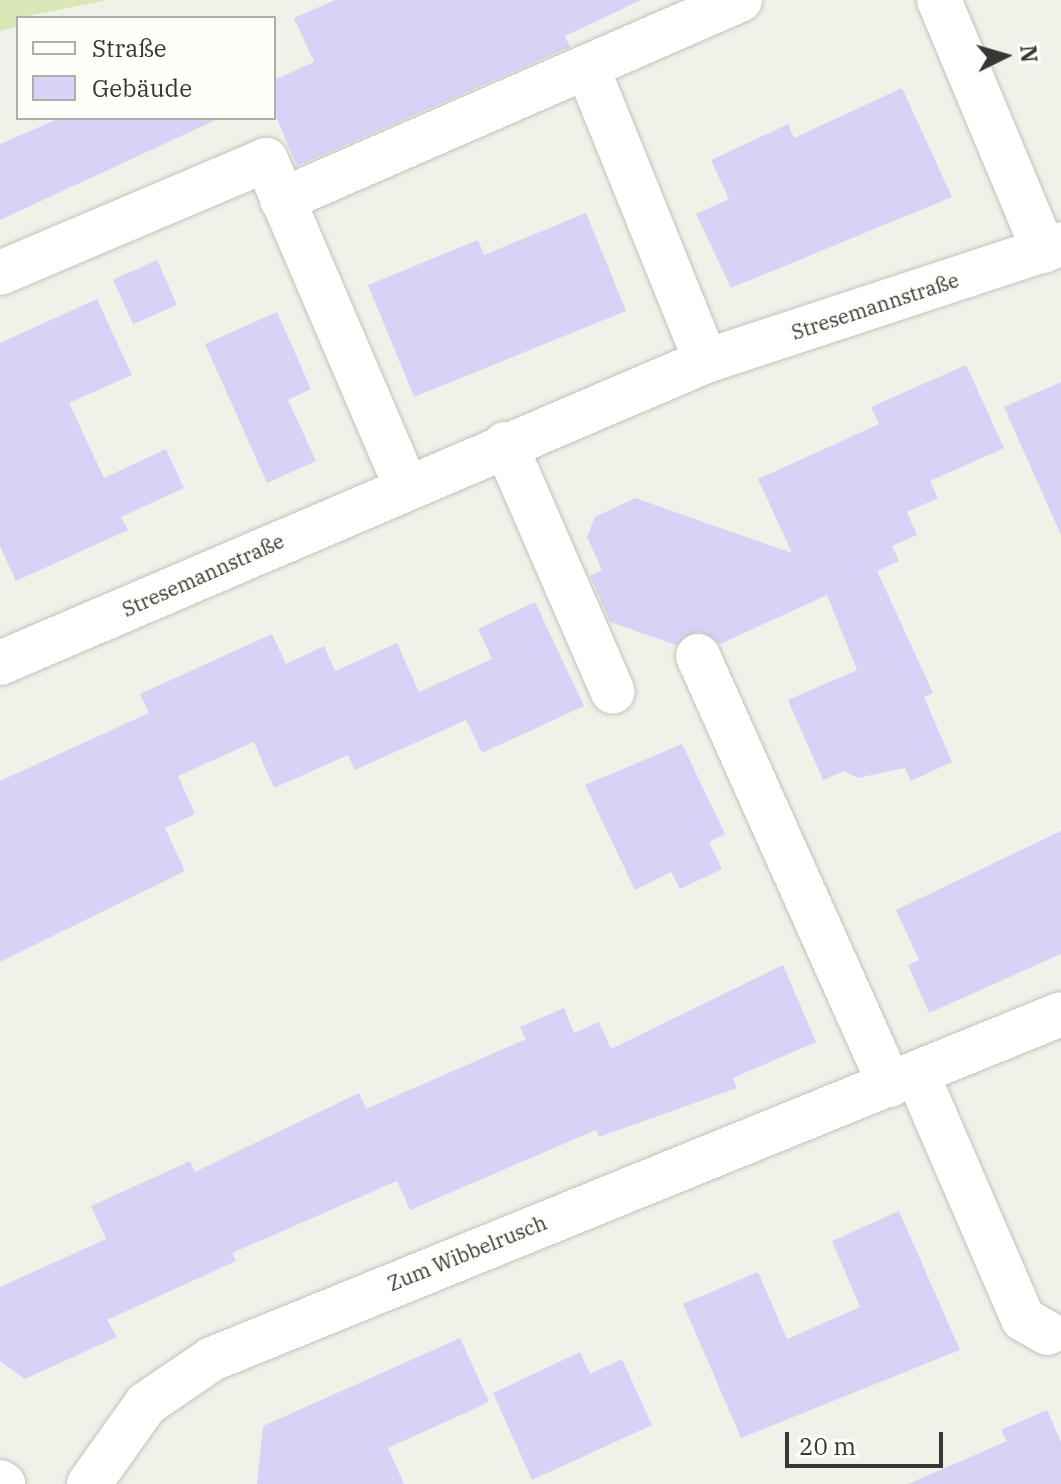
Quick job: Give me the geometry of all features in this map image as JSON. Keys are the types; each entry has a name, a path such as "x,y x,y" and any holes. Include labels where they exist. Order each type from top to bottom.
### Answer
{"street":[{"path":"282,200 740,0"},
{"name":"Stresemannstraße","path":"0,663 406,486 706,361 1052,248 939,0"},
{"path":"587,67 706,361"},
{"path":"0,273 266,160 406,486"},
{"path":"505,444 613,692"},
{"path":"698,656 903,1080 1023,1319 1047,1333"},
{"name":"Zum Wibbelrusch","path":"89,1484 146,1404 212,1359 1061,1014"}],"green space":[{"path":"0,0 108,0 16,16 16,27 0,31"}],"building":[{"path":"335,0 641,0 565,36 570,47 297,166 276,117 276,79 314,62 294,18"},
{"path":"902,88 952,197 731,288 696,214 729,199 711,160 788,124 794,138"},
{"path":"55,120 216,120 0,220 0,144"},
{"path":"586,213 626,311 414,397 368,285 478,240 484,255"},
{"path":"157,260 177,305 133,324 113,280"},
{"path":"97,299 132,375 69,403 104,478 166,449 184,488 121,517 128,530 16,581 0,546 0,343"},
{"path":"277,312 311,389 288,400 316,461 267,483 205,344"},
{"path":"966,365 1004,448 930,481 938,498 907,512 917,535 892,546 899,561 877,571 933,693 924,697 952,762 911,781 905,768 858,778 844,771 823,780 788,700 857,670 827,595 720,644 700,631 676,645 610,622 590,576 602,570 587,537 595,517 635,498 792,553 758,479 879,424 871,407"},
{"path":"1061,382 1061,535 1004,407"},
{"path":"535,602 584,706 482,753 466,720 355,770 348,755 274,788 254,742 178,776 195,814 165,828 185,871 0,962 0,781 149,713 140,694 272,634 286,664 324,646 335,671 397,643 419,692 492,659 478,629"},
{"path":"682,744 725,834 709,842 722,869 680,889 671,872 635,890 585,785"},
{"path":"1061,831 1061,954 929,1013 908,965 919,960 896,910"},
{"path":"783,965 816,1042 733,1078 737,1088 599,1137 596,1130 410,1210 397,1181 232,1253 236,1261 107,1320 117,1337 25,1379 0,1361 0,1287 106,1239 91,1206 190,1161 195,1172 359,1093 366,1109 526,1039 520,1027 564,1008 574,1033 599,1022 611,1049"},
{"path":"899,1211 960,1350 741,1438 683,1304 758,1272 787,1339 860,1307 832,1241"},
{"path":"460,1338 489,1402 388,1448 404,1484 257,1484 263,1426"},
{"path":"580,1352 590,1374 622,1359 652,1425 532,1480 493,1393"},
{"path":"1047,1410 1061,1442 1061,1484 908,1484 1007,1441 1001,1430"}]}
